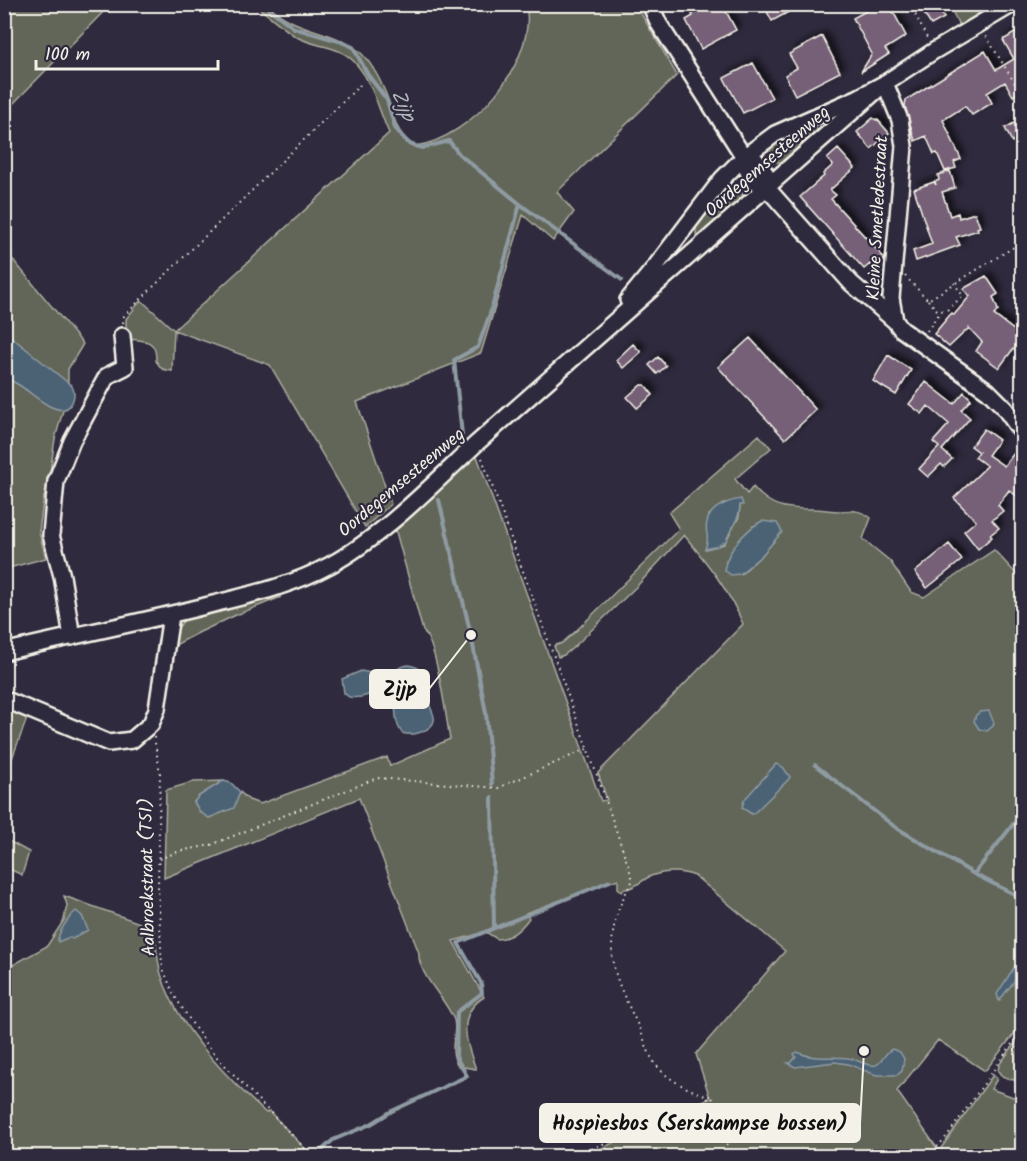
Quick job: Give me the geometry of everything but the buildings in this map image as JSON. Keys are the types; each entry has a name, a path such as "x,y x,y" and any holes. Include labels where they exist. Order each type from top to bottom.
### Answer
{"street":[{"name":"Kleine Smetledestraat","path":"650,4 659,24 744,156 746,169 755,183 767,188 851,283 896,321 901,329 988,392 1003,406 1023,433"},
{"name":"Oordegemsesteenweg","path":"594,339 655,267 722,179 744,156 775,135 857,99 1013,4"},
{"name":"Kleine Smetledestraat","path":"885,83 900,120 904,146 891,298 896,321"},
{"name":"Oordegemsesteenweg","path":"4,652 171,615 278,588 332,564 366,541 408,507 594,339 885,83"},
{"path":"72,637 62,576 51,535 56,482 72,441 107,376 125,367 122,336"},
{"path":"4,699 109,743 132,740 151,724 157,710 171,615"}],"path":[{"path":"910,4 934,51"},
{"path":"980,24 1023,95"},
{"path":"122,336 124,316 362,84"},
{"path":"928,300 1023,242"},
{"path":"894,270 910,279 940,312"},
{"path":"919,342 940,312 947,310 963,296 954,284"},
{"path":"477,443 633,880 619,905 613,932 612,952 615,972 654,1062 670,1078 703,1095 712,1097"},
{"name":"Aalbroekstraat (T51)","path":"151,724 160,772 159,942 162,966 174,995 215,1055 312,1156"},
{"path":"159,860 180,851 211,845 376,778 498,788 587,749"},
{"path":"929,1156 947,1136 1023,1030"},
{"path":"575,1156 712,1097"},
{"path":"712,1097 730,1156"}],"green space":[{"path":"4,5 110,5 5,112 4,112"},
{"path":"254,5 269,5 291,21 340,39 362,54 380,80 399,130 415,146 436,140 458,129 496,94 522,50 527,27 526,5 636,5 677,75 557,192 574,212 553,241 523,215 481,353 357,402 391,504 365,527 270,365 174,330 389,133 363,72 350,58 343,53 295,36"},
{"path":"949,5 987,5 990,9 960,27"},
{"path":"814,127 818,130 818,134 788,162 774,162 770,149 774,145"},
{"path":"734,184 741,187 743,198 701,236 696,235 696,227 726,187"},
{"path":"4,249 83,344 68,369 68,393 55,439 43,502 39,532 46,558 5,569 5,551 10,547 4,541"},
{"path":"141,300 174,330 172,371 162,369 156,361 154,348 148,342 126,339 126,319"},
{"path":"759,435 771,448 735,479 747,494 753,487 766,499 780,506 794,509 853,511 867,515 871,518 863,539 890,561 911,592 924,597 994,550 1022,580 1022,1024 985,1071 938,1040 897,1091 939,1151 993,1075 997,1079 991,1089 1022,1100 1022,1156 654,1156 635,1152 625,1156 607,1157 591,1153 710,1098 696,1054 785,951 690,874 667,872 656,874 622,892 618,888 618,879 526,913 529,918 526,922 515,933 507,937 497,939 486,932 453,941 484,997 475,1004 470,1012 466,1030 469,1050 476,1069 458,1066 455,1060 453,1054 454,1020 423,970 419,953 359,798 164,878 166,790 193,782 223,781 199,796 194,802 200,812 209,818 233,808 240,792 249,800 260,804 387,757 390,766 450,739 437,665 433,650 423,631 395,528 477,456 601,801 607,800 598,773 743,624 724,588 684,535 637,586 574,647 558,657 554,646 562,643 576,631 679,529 669,513","holes":["724,503 740,505 739,517 724,544 706,549 709,539 709,515","753,526 781,533 741,574 726,561"]},
{"path":"281,597 236,615 177,644 171,655 175,632 184,620"},
{"path":"5,705 28,716 5,777"},
{"path":"5,839 29,852 22,875 5,867"},
{"path":"64,896 154,928 161,974 168,993 204,1050 235,1084 266,1113 269,1111 312,1156 5,1156 4,962 13,965 47,946 64,920 67,905"},
{"path":"1022,1034 1022,1083 1002,1076 998,1071 999,1065"}],"water":[{"path":"4,331 72,386 74,397 71,404 60,410 54,408 5,377"},
{"path":"741,499 743,505 740,505 737,519 726,541 718,546 705,549 707,522 712,512 725,503"},
{"path":"762,521 777,523 782,532 762,555 740,574 731,575 724,570 733,549 743,535"},
{"path":"409,665 416,667 424,674 426,699 434,714 433,724 429,728 411,734 402,733 398,725 392,685 397,670"},
{"path":"361,671 375,674 380,685 367,696 349,697 344,693 342,679"},
{"path":"989,711 993,726 987,731 979,729 974,721 976,715"},
{"path":"776,764 783,767 790,777 788,780 752,814 742,808 744,800"},
{"path":"223,781 231,783 240,792 234,808 209,818 200,812 194,802 199,796"},
{"path":"76,911 82,916 88,930 72,939 70,937 58,942 61,930"},
{"path":"1022,955 1022,971 999,1001 997,994"},
{"path":"892,1049 900,1052 904,1059 902,1071 897,1075 876,1075 848,1064 835,1062 795,1067 788,1063 796,1057 794,1054 797,1052 816,1057 848,1058 876,1065"}],"waterway":[{"name":"Zijp","path":"263,4 294,28 353,47 368,75 387,100 395,128 409,144 422,148 449,141 459,154 520,204 622,280"},
{"name":"Zijp","path":"462,435 454,360 478,347 491,311 520,204"},
{"name":"Zijp","path":"439,500 471,635 486,713 492,784"},
{"path":"815,765 895,827 974,874 1022,898"},
{"name":"Zijp","path":"492,797 494,928"},
{"path":"974,874 1022,813"},
{"path":"319,1156 318,1154 333,1140 371,1124 392,1111 467,1076 456,1057 457,1012 482,993 481,983 458,943 610,881"}],"place":[{"name":"Zijp","path":"471,635"},
{"name":"Hospiesbos (Serskampse bossen)","path":"864,1051"}]}
